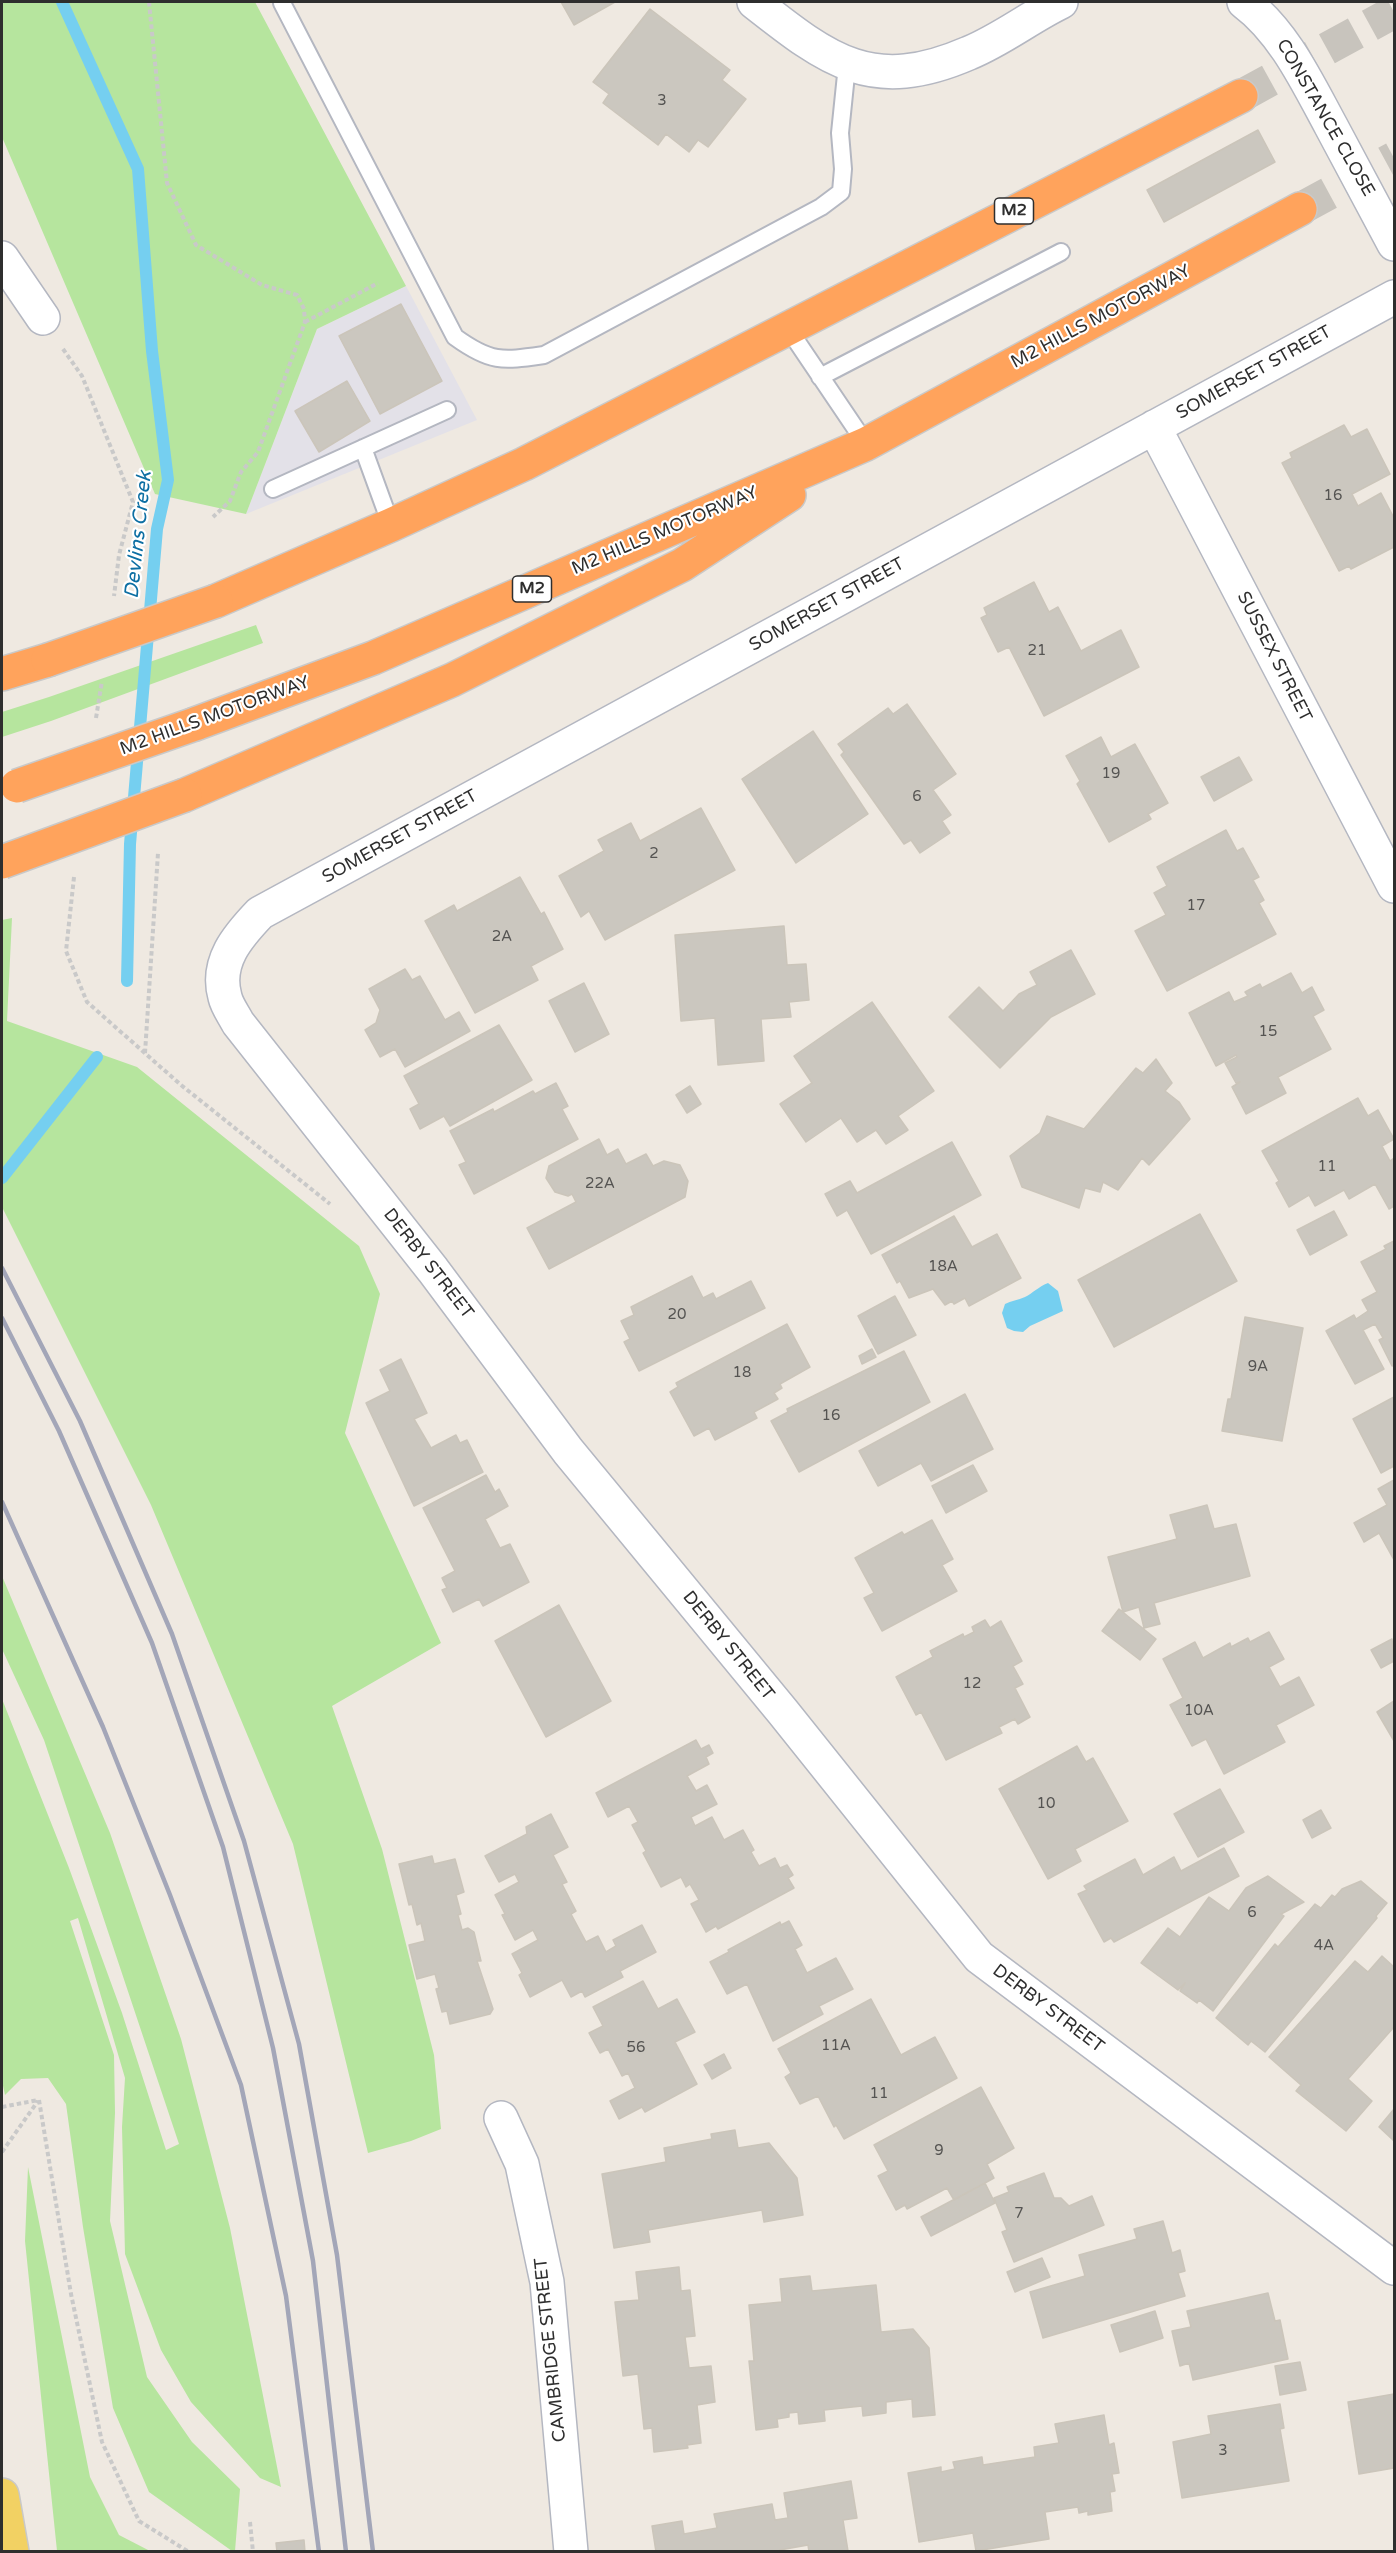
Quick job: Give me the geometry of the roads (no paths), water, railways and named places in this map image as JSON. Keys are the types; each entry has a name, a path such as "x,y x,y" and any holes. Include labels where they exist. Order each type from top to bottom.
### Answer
{"highway":[{"name":"M2","path":"2,674 216,601 524,464 1241,96"},
{"name":"M2 HILLS MOTORWAY","path":"9,788 195,724 373,658 866,444 1300,209"},
{"path":"2,862 185,795 452,680 681,565 866,444"}],"main road":[{"path":"2,2494 12,2552"}],"street":[{"path":"754,2 803,40 847,65 890,73 928,68 970,53 1061,2"},
{"name":"CONSTANCE CLOSE","path":"1244,2 1263,15 1280,39 1313,92 1395,244"},
{"path":"2,258 43,318"},
{"name":"SOMERSET STREET","path":"260,913 1395,297"},
{"name":"SUSSEX STREET","path":"1154,427 1395,886"},
{"name":"DERBY STREET","path":"260,913 237,938 223,965 225,997 238,1023 433,1270 568,1450 979,1957 1395,2268"},
{"name":"CAMBRIDGE STREET","path":"501,2118 522,2164 547,2282 571,2552"}],"lane":[{"path":"282,3 455,337 474,351 505,360 544,354 821,207 841,192 843,169 840,133 847,65"},
{"path":"820,376 1061,252"},
{"path":"787,327 866,444"},
{"path":"273,489 447,410"},
{"path":"363,448 391,525"}],"water":[{"path":"1048,1283 1058,1291 1063,1311 1030,1326 1023,1332 1007,1328 1002,1313 1005,1304 1025,1297"}],"waterway":[{"name":"Devlins Creek","path":"62,2 138,169 152,351 168,480 157,529 130,844 127,981"},
{"name":"Devlins Creek","path":"2,1178 97,1057"}],"tunnel":[{"path":"1241,96 1394,12"},
{"path":"1300,209 1394,158"}],"railway":[{"path":"2,1268 80,1421 172,1634 244,1841 299,2044 337,2255 373,2552"},
{"path":"2,1318 59,1431 152,1643 223,1847 273,2048 313,2261 346,2552"},
{"path":"2,1502 103,1727 170,1895 241,2085 286,2296 319,2552"}]}
